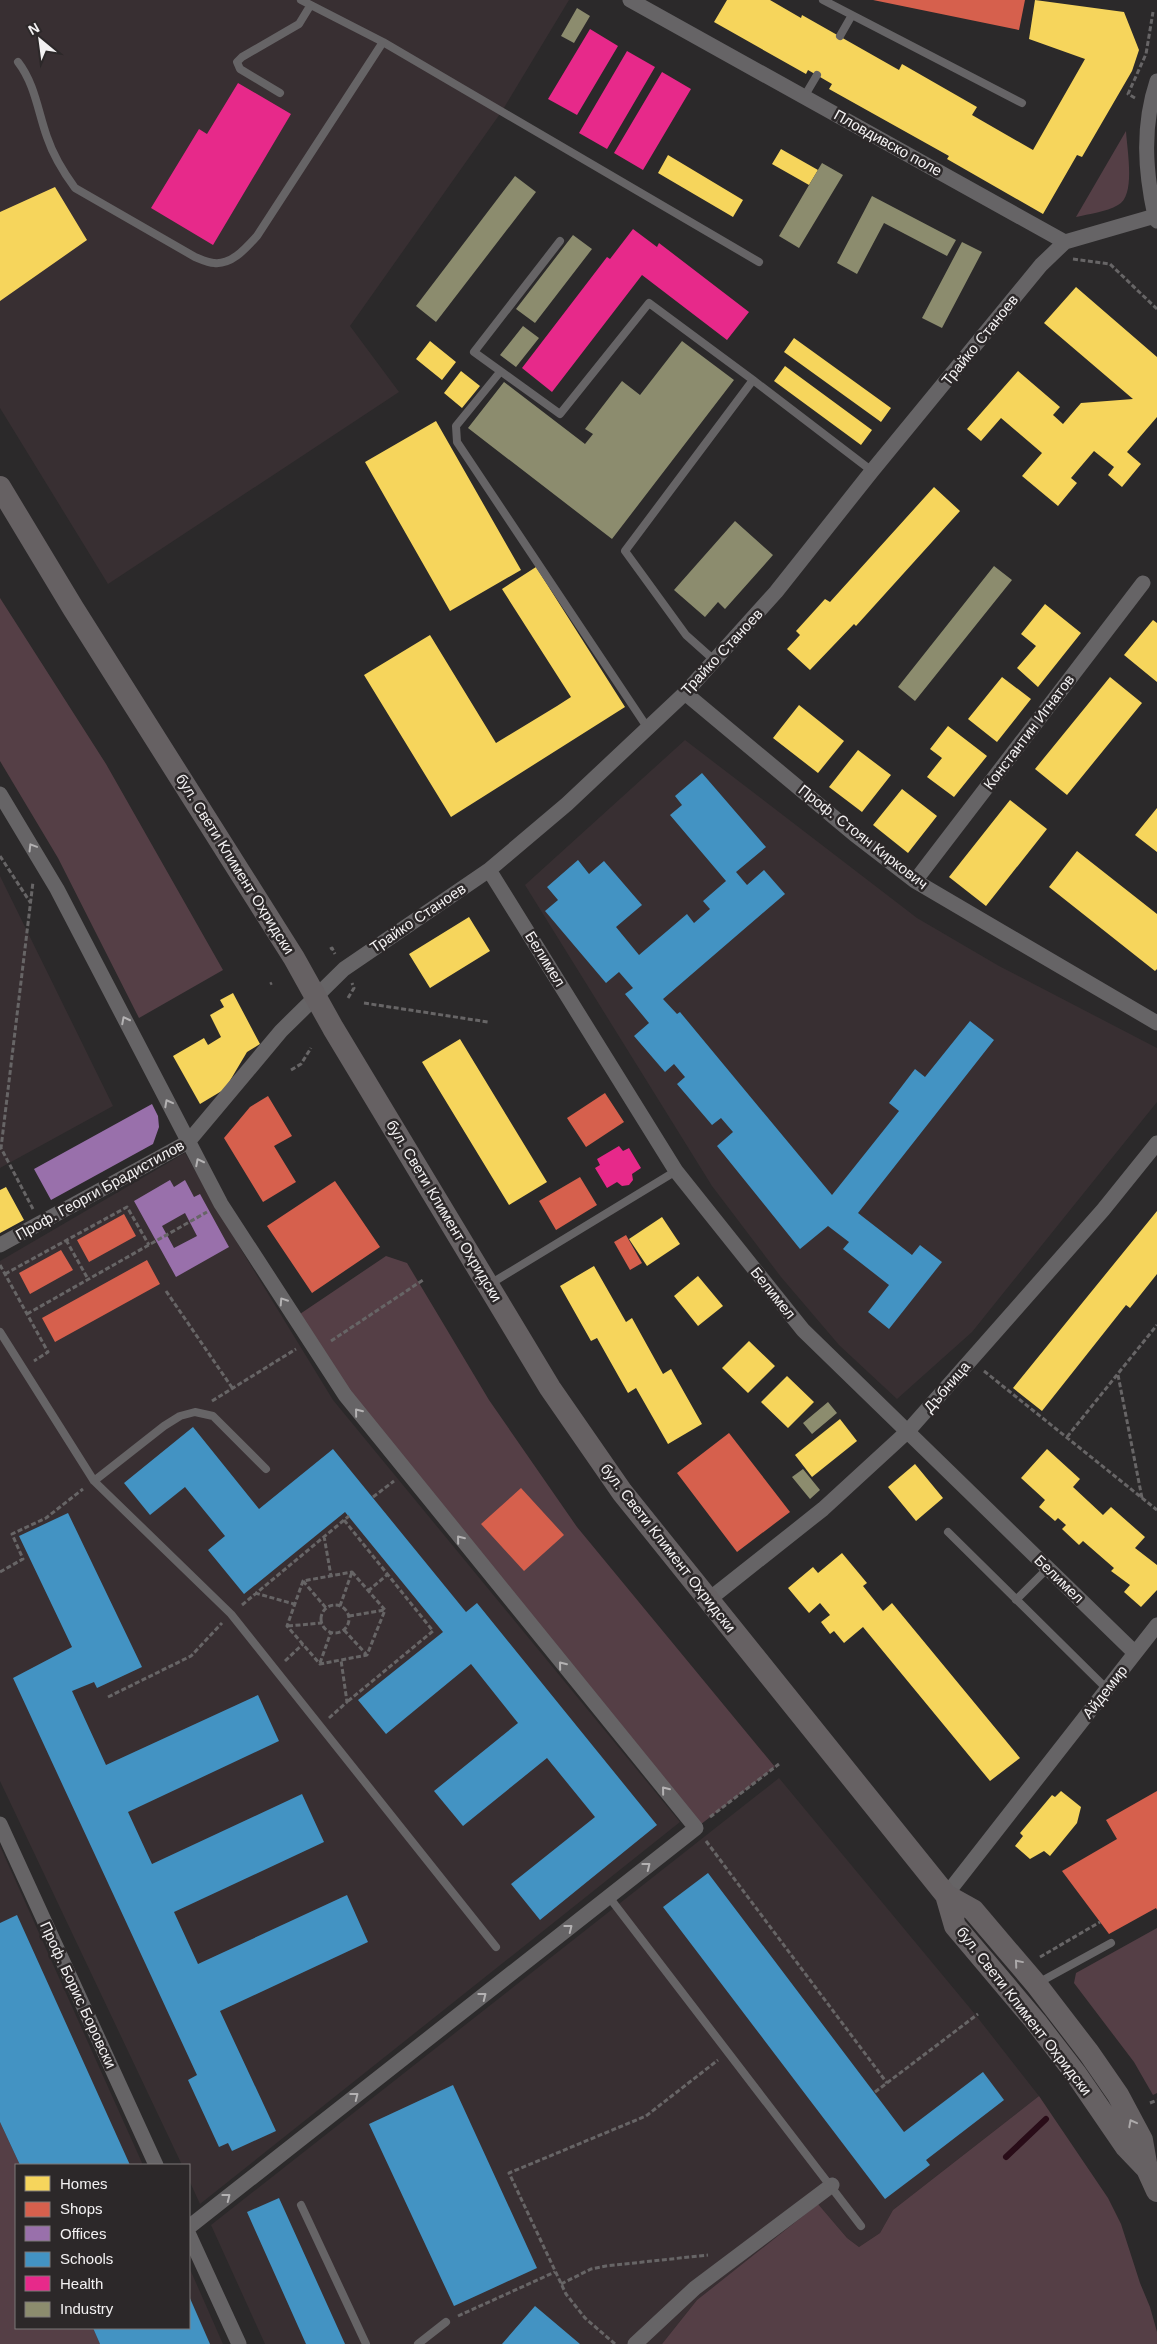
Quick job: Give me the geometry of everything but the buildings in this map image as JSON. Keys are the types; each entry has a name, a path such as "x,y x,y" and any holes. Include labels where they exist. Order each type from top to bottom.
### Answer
{"main road":[{"name":"бул. Свети Климент Охридски","path":"0,487 73,608 263,907 550,1388 622,1492 707,1601 946,1895 974,1910 1036,1984 1089,2053 1118,2095 1142,2140 1147,2169 1157,2191"},
{"name":"бул. Свети Климент Охридски","path":"946,1895 955,1926 1042,2030 1126,2147 1147,2169"}],"street":[{"name":"Пловдивско поле","path":"630,0 1065,242"},
{"path":"1065,242 1156,219 1149,188 1147,119 1157,82"},
{"name":"Трайко Станоев","path":"316,996 344,968 490,870 567,804 685,693 776,592 872,471 1041,265 1065,242"},
{"name":"Константин Игнатов","path":"916,881 1143,583"},
{"name":"Проф. Стоян Киркович","path":"685,693 854,834 916,881 1157,1023"},
{"path":"0,794 57,889 221,1204 312,1346 345,1395 696,1828 190,2226"},
{"name":"Белимел","path":"490,870 676,1170 803,1330 1135,1653"},
{"name":"Проф. Георги Брадистилов","path":"0,1245 188,1142 281,1031 316,996"},
{"name":"Дъбница","path":"707,1601 823,1509 908,1431 1103,1210 1157,1143"},
{"name":"Айдемир","path":"946,1895 1157,1625"},
{"name":"Проф. Борис Боровски","path":"0,1824 156,2164"},
{"path":"635,2344 695,2288 832,2185"},
{"path":"190,2237 239,2344"}],"lane":[{"path":"301,0 383,42 759,262"},
{"path":"823,0 1022,103"},
{"path":"280,93 240,69 237,62 242,57 299,24 310,6"},
{"path":"840,36 852,15"},
{"path":"18,62 24,69 38,104 47,138 65,174 76,188 195,257 214,264 230,260 240,254 257,236 383,42"},
{"path":"804,97 817,75"},
{"path":"560,241 474,352 500,372 560,414 649,303 754,380 872,471"},
{"path":"500,372 456,426 457,442 647,727"},
{"path":"714,660 686,635 625,551 754,380"},
{"path":"488,1285 676,1170"},
{"path":"0,1332 94,1480 231,1614 496,1947"},
{"path":"94,1480 164,1426 180,1416 195,1412 213,1416 266,1469"},
{"path":"948,1532 1107,1689"},
{"path":"1016,1600 1048,1568"},
{"path":"609,1897 832,2185 861,2226"},
{"path":"1036,1984 1111,1943"},
{"path":"301,2205 366,2344"},
{"path":"418,2344 446,2322"}],"path":[{"path":"1135,98 1128,94 1146,54 1153,12"},
{"path":"1070,259 1110,264 1157,309"},
{"path":"36,854 1,1148 40,1223"},
{"path":"0,856 31,902"},
{"path":"330,949 332,948 335,954"},
{"path":"348,998 354,988"},
{"path":"364,1003 488,1022"},
{"path":"291,1070 301,1064 311,1048"},
{"path":"27,1314 221,1204"},
{"path":"5,1274 127,1207 148,1245"},
{"path":"66,1240 88,1279"},
{"path":"0,1265 48,1352 22,1368"},
{"path":"195,1412 312,1346 423,1280"},
{"path":"166,1291 233,1389"},
{"path":"1067,1437 1157,1325"},
{"path":"971,1360 1157,1510"},
{"path":"1118,1374 1142,1498"},
{"path":"372,1497 406,1471"},
{"path":"0,1572 24,1559 12,1534 46,1518 94,1480"},
{"path":"108,1698 191,1656 231,1614 349,1516"},
{"path":"320,1726 433,1632 344,1520"},
{"path":"324,1536 331,1576"},
{"path":"302,1581 352,1572"},
{"path":"352,1572 385,1610"},
{"path":"340,1606 352,1572"},
{"path":"368,1591 388,1574"},
{"path":"287,1626 302,1581"},
{"path":"302,1581 326,1608"},
{"path":"255,1593 294,1604"},
{"path":"333,1605 340,1606 349,1616 348,1624 344,1630 330,1632 322,1622 322,1614 326,1608 333,1605"},
{"path":"349,1616 385,1610"},
{"path":"367,1655 385,1610"},
{"path":"287,1626 322,1622"},
{"path":"287,1626 320,1664"},
{"path":"344,1630 367,1655"},
{"path":"320,1664 330,1632"},
{"path":"275,1670 303,1644"},
{"path":"320,1664 367,1655"},
{"path":"341,1660 347,1702"},
{"path":"779,1764 696,1828 887,2084"},
{"path":"1037,1959 1100,1922"},
{"path":"875,2092 978,2014"},
{"path":"615,2344 585,2318 566,2294 509,2173 646,2116 716,2061"},
{"path":"1150,2103 1157,2100"},
{"path":"561,2284 591,2270 606,2266 743,2252"},
{"path":"446,2322 555,2272"}],"shaded area":[{"path":"0,0 569,0 502,111 350,326 399,392 108,584 0,408"},
{"path":"1126,131 1129,183 1124,200 1108,209 1076,217"},
{"path":"0,598 106,764 223,970 139,1018 58,858 0,761"},
{"path":"685,740 917,918 999,966 1157,1048 1157,1102 972,1332 897,1399 839,1345 781,1277 712,1186 525,885"},
{"path":"0,876 113,1106 0,1168"},
{"path":"185,1153 333,1400 680,1822 200,2204 190,2182 190,2164 182,2164 0,1781 0,1261"},
{"path":"386,1256 407,1263 489,1400 577,1527 775,1767 696,1828 483,1568 294,1318"},
{"path":"779,1778 974,2013 1039,2096 893,2210 880,2233 859,2247 847,2238 818,2204 697,2300 662,2344 265,2344 211,2225"},
{"path":"0,1846 143,2164 15,2164 15,2329 190,2329 190,2269 223,2344 0,2344"},
{"path":"1157,1928 1157,2093 1153,2095 1134,2062 1074,1983 1076,1973"},
{"path":"1039,2096 1108,2198 1121,2224 1140,2283 1150,2307 1157,2332 1157,2344 662,2344 697,2300 818,2204 847,2238 859,2247 880,2233 893,2210"},
{"path":"0,2122 20,2164 15,2164 15,2329 93,2329 100,2344 0,2344"}],"waterway":[{"path":"1006,2157 1046,2119"}]}
